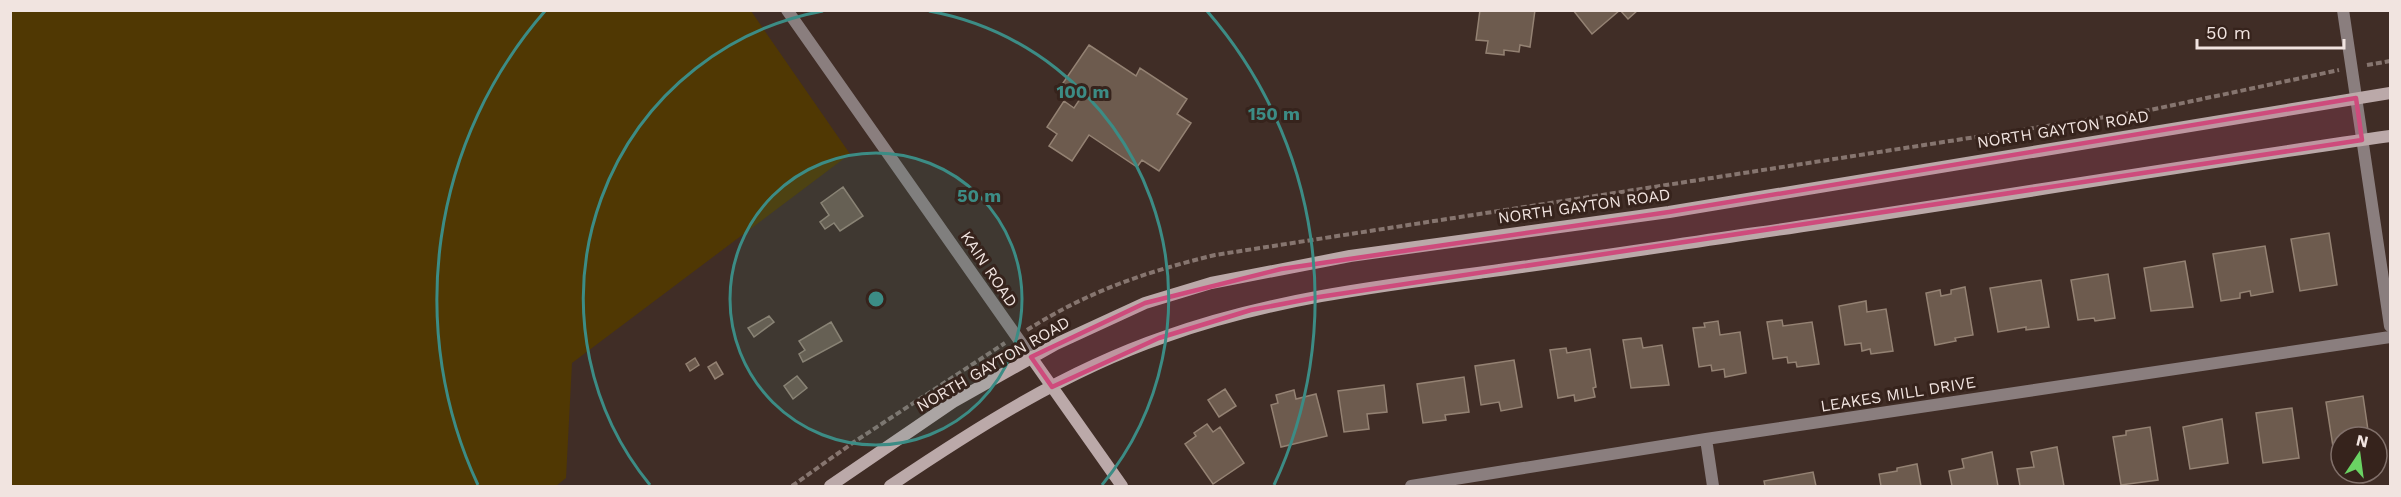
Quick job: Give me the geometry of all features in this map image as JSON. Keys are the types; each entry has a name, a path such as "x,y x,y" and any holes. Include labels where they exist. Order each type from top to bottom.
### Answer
{"main road":[{"name":"NORTH GAYTON ROAD","path":"830,486 953,402 1031,357 1145,303 1211,283 1281,268 1485,236 1669,212 2391,93"},
{"path":"890,486 953,443 1052,387 1106,361 1191,327 1251,310 1385,285 1799,227 2391,136"},
{"name":"KAIN ROAD","path":"1031,357 1122,486"}],"street":[{"name":"KAIN ROAD","path":"787,10 1031,357"},
{"path":"2343,10 2391,326"},
{"name":"LEAKES MILL DRIVE","path":"1412,486 1706,439 2391,337"},
{"path":"1706,439 1713,486"}],"highlighted area":[{"path":"2356,98 2362,140 1319,297 1251,310 1159,338 1052,387 1031,357 1145,303 1281,269 1669,212"}],"shaded area":[{"path":"10,11 751,11 850,154 572,363 566,478 556,486 11,486"}],"building":[{"path":"1480,10 1535,10 1530,47 1520,45 1519,52 1504,50 1504,55 1486,53 1488,41 1476,40"},
{"path":"1573,10 1620,10 1592,34"},
{"path":"1620,10 1638,10 1628,19"},
{"path":"1089,45 1136,76 1140,68 1187,99 1177,114 1191,123 1159,171 1142,160 1137,167 1089,135 1072,161 1049,146 1057,134 1047,127 1064,101 1074,108 1082,96 1063,83"},
{"path":"843,187 863,216 840,231 834,223 825,229 820,222 829,215 821,203"},
{"path":"2329,233 2337,285 2300,291 2291,239"},
{"path":"2265,246 2273,292 2251,296 2250,291 2240,293 2240,298 2221,301 2213,254"},
{"path":"2185,261 2193,307 2151,311 2144,268"},
{"path":"2108,274 2115,318 2095,321 2094,318 2078,320 2071,280"},
{"path":"2041,280 2049,327 2026,330 2026,327 1998,332 1990,288"},
{"path":"1965,287 1973,335 1935,345 1926,293 1940,290 1941,296 1951,294 1951,290"},
{"path":"1866,301 1867,312 1886,309 1893,351 1871,354 1870,349 1862,351 1861,343 1845,345 1839,306"},
{"path":"769,316 774,322 754,337 748,328"},
{"path":"1782,320 1783,326 1812,322 1819,364 1797,367 1796,362 1788,363 1787,357 1773,359 1767,322"},
{"path":"1718,321 1720,335 1740,332 1746,373 1725,377 1724,369 1712,371 1711,365 1699,367 1693,328 1705,327 1704,323"},
{"path":"831,322 842,341 803,362 799,354 805,350 799,341"},
{"path":"1641,338 1643,348 1662,345 1669,385 1631,388 1623,340"},
{"path":"1566,348 1567,353 1590,349 1596,387 1593,388 1595,397 1575,401 1574,395 1558,398 1550,350"},
{"path":"695,358 699,365 690,371 686,364"},
{"path":"1514,360 1522,407 1501,411 1499,402 1481,405 1475,366"},
{"path":"716,362 723,374 715,379 708,367"},
{"path":"797,376 807,388 793,399 784,386"},
{"path":"1464,377 1469,412 1445,415 1446,420 1423,423 1417,384"},
{"path":"1384,385 1387,412 1367,414 1369,429 1344,432 1338,391"},
{"path":"1225,389 1236,406 1219,417 1208,400"},
{"path":"1294,390 1296,399 1316,394 1327,436 1281,447 1271,405 1278,403 1276,395"},
{"path":"2363,396 2367,425 2330,425 2326,402"},
{"path":"2292,408 2299,458 2263,463 2256,413"},
{"path":"2222,419 2228,463 2190,469 2183,427"},
{"path":"1207,424 1213,432 1220,427 1244,463 1213,484 1185,444 1196,436 1194,433"},
{"path":"2150,427 2158,480 2121,485 2113,437 2126,435 2126,431"},
{"path":"2057,447 2064,486 2020,486 2017,469 2034,467 2031,452"},
{"path":"1992,452 1998,486 1952,486 1949,471 1964,468 1962,459"},
{"path":"1917,464 1921,486 1881,486 1879,474"},
{"path":"1813,472 1816,486 1765,486 1764,481"}]}
